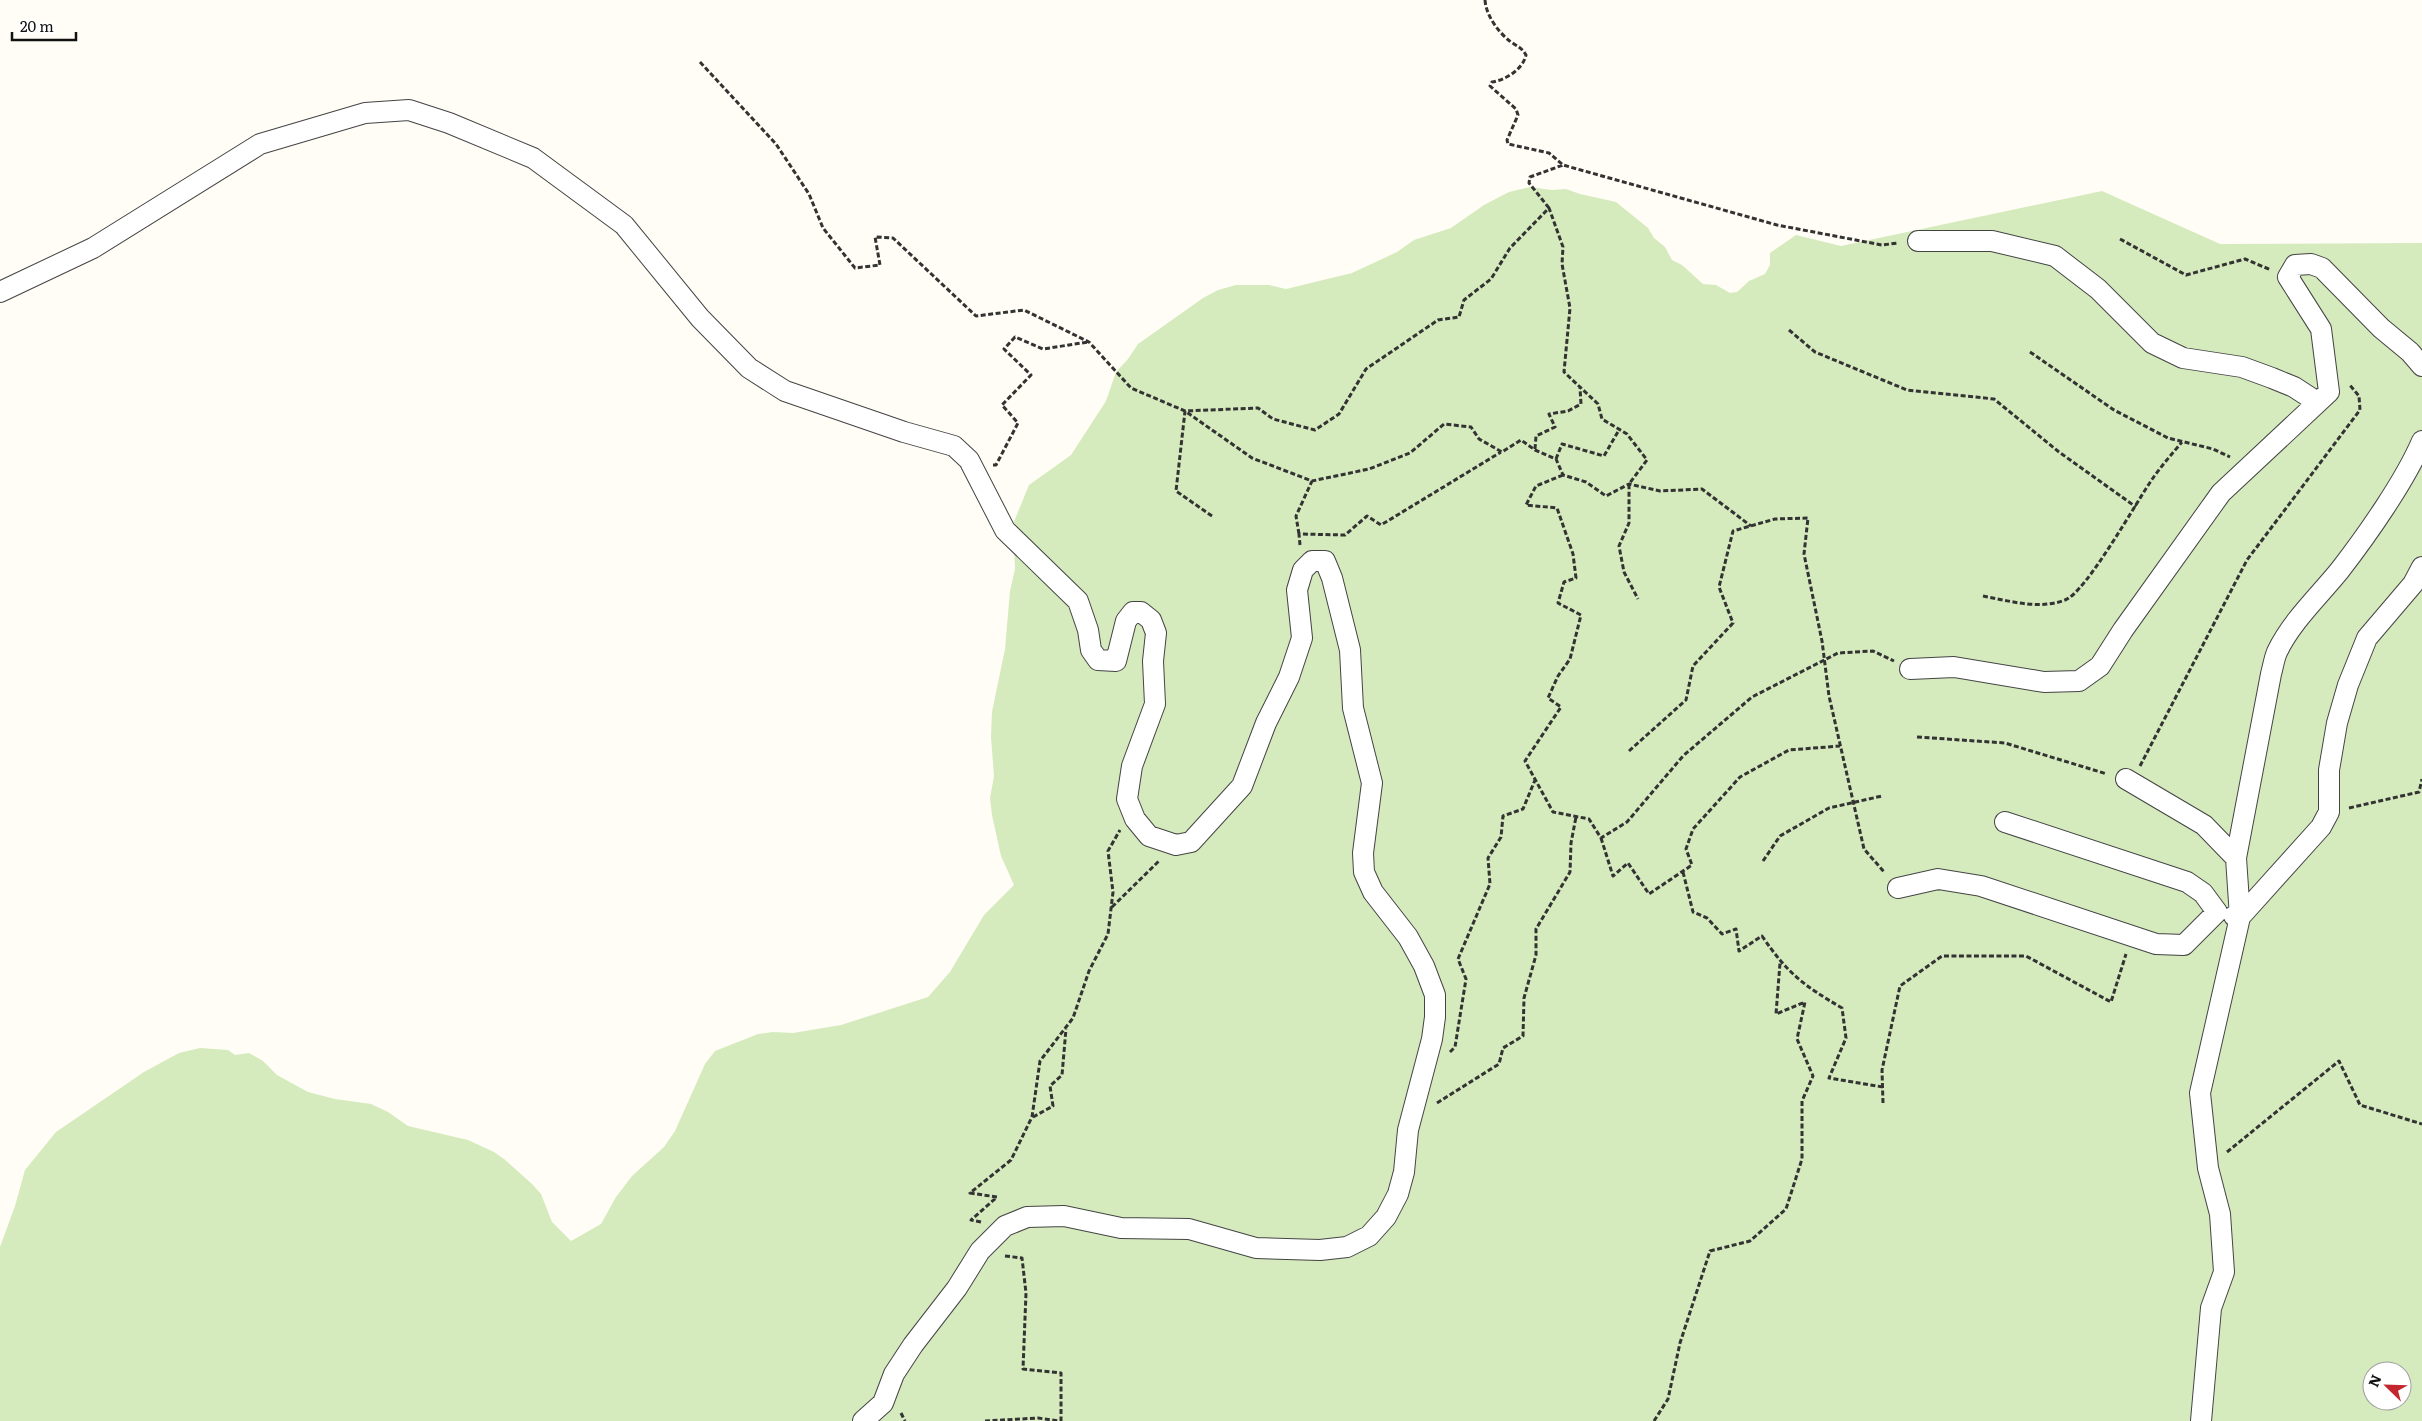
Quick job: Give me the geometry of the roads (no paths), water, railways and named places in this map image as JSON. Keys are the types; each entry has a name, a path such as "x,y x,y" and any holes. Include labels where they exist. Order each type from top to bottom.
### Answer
{"street":[{"path":"0,292 92,248 260,144 365,113 409,110 449,123 533,158 624,225 700,318 749,368 785,391 904,432 954,446 968,460 1005,530 1078,601 1088,630 1091,650 1098,660 1116,661 1126,620 1133,612 1140,612 1151,620 1156,633 1153,661 1155,704 1132,766 1127,799 1135,819 1149,836 1176,845 1191,842 1242,786 1266,723 1289,676 1302,638 1298,590 1302,570 1312,561 1324,561 1332,578 1350,650 1353,708 1372,783 1363,854 1364,872 1374,892 1408,937 1424,966 1435,995 1435,1018 1432,1039 1411,1120 1404,1172 1394,1202 1386,1217 1369,1236 1347,1247 1320,1250 1256,1248 1189,1229 1121,1228 1064,1216 1027,1216 1005,1226 980,1251 957,1288 913,1345 894,1374 883,1403 864,1421"},
{"path":"1918,240 1992,241 2055,256 2098,289 2152,344 2183,358 2242,368 2272,378 2294,387 2317,402"},
{"path":"1910,670 1954,667 2044,682 2080,681 2100,666 2123,630 2220,493 2329,392 2322,351 2321,329 2288,277 2295,265 2311,264 2322,268 2381,328 2410,352 2422,366"},
{"path":"2201,1421 2212,1308 2224,1272 2220,1214 2208,1168 2200,1093 2240,917 2236,858 2277,652 2293,627 2341,568 2369,528 2407,470 2422,441"},
{"path":"2240,917 2321,827 2329,812 2329,770 2337,723 2348,684 2367,638 2412,584 2422,567"},
{"path":"2126,779 2204,825 2236,858"},
{"path":"2005,822 2187,882 2203,893 2217,912 2240,917"},
{"path":"1898,888 1938,879 1981,886 2156,944 2184,945 2217,912"}]}
